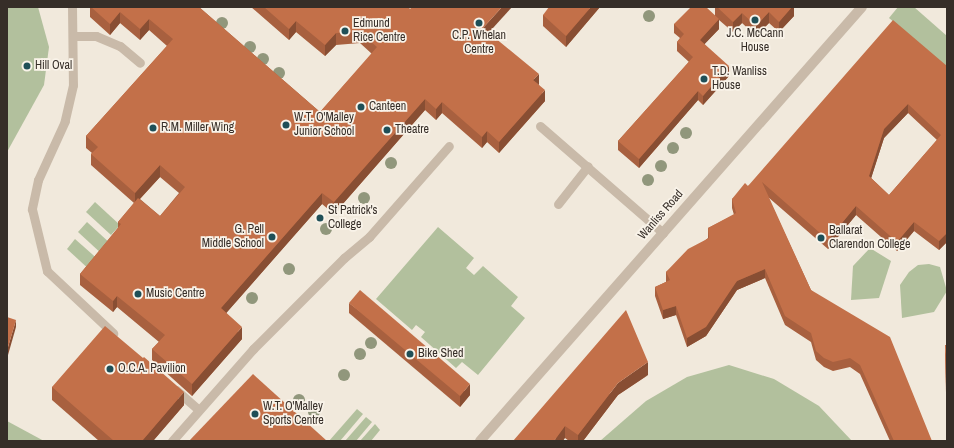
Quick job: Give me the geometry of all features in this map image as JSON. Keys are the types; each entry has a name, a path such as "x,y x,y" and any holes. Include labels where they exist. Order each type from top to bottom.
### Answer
{"street":[{"name":"Wanliss Road","path":"480,441 862,7"}],"lane":[{"path":"72,7 74,36 73,85 65,121 38,180 32,209 35,230 47,272 121,341"},
{"path":"74,36 96,36 120,46 140,63"},
{"path":"540,126 588,166 663,233"},
{"path":"172,441 198,409 253,349 344,258 369,237 449,146"},
{"path":"558,204 588,166"},
{"path":"169,383 198,409"}],"green space":[{"name":"Hill Oval","path":"7,7 38,7 49,47 44,85 7,152"},
{"path":"898,7 914,7 947,36 947,67 889,18"},
{"path":"95,202 120,225 111,235 86,212"},
{"path":"87,222 112,245 103,255 78,232"},
{"path":"438,227 474,258 466,268 474,275 483,266 518,297 511,306 525,318 478,375 462,362 456,368 421,337 425,332 416,325 412,330 376,299"},
{"path":"75,239 101,262 92,272 67,249"},
{"path":"870,248 891,261 879,298 851,300 853,266"},
{"path":"929,264 940,267 947,291 934,312 902,318 900,285 909,272 918,265"},
{"path":"729,365 774,379 819,406 852,441 600,441 646,401 687,377"},
{"path":"357,409 363,414 340,441 329,441"},
{"path":"366,417 372,422 356,441 345,441"},
{"path":"7,421 44,441 7,441"},
{"path":"375,424 380,430 371,441 360,441"}],"building":[{"path":"91,7 199,7 320,112 377,47 360,32 336,33 325,45 296,21 289,29 264,7 407,7 410,9 412,7 502,7 483,28 539,74 533,80 545,90 499,142 487,131 482,137 442,102 436,109 425,99 334,202 322,193 221,308 242,327 192,384 152,349 165,335 117,296 113,301 80,274 121,224 118,222 138,198 160,216 185,187 160,165 135,193 91,154 98,147 86,136 173,39 149,19 140,29 120,12 110,24"},
{"path":"549,7 591,7 566,36 543,15"},
{"path":"691,7 706,7 719,19 700,40 729,66 703,96 698,91 639,159 618,141 693,57 677,42 684,34 674,24"},
{"path":"717,7 792,7 779,22 769,12 756,26 742,13 733,22"},
{"path":"893,20 947,66 947,233 939,241 914,222 897,242 856,206 828,240 762,182 811,290 890,337 932,441 894,441 860,365 850,358 833,362 824,358 816,351 811,333 785,316 765,269 737,281 706,327 687,338 676,306 663,310 655,287 670,280 666,272 688,249 709,238 708,228 736,213 732,199 745,183 748,186","holes":["908,104 941,135 889,195 869,176 884,129"]},
{"path":"360,290 470,384 460,396 349,303"},
{"path":"626,310 648,362 618,383 578,435 565,426 554,441 513,441"},
{"path":"7,317 16,320 8,347 7,347"},
{"name":"O.C.A. Pavilion","path":"105,326 143,358 144,357 184,392 142,441 114,441 52,387"},
{"path":"945,345 947,345 947,384 946,384"},
{"name":"W.T. O'Malley Sports Centre","path":"253,374 327,441 189,441"}],"place":[{"name":"J.C. McCann House","path":"755,20"},
{"name":"C.P. Whelan Centre","path":"479,23"},
{"name":"Edmund Rice Centre","path":"345,31"},
{"name":"Hill Oval","path":"27,66"},
{"name":"T.D. Wanliss House","path":"704,79"},
{"name":"Canteen","path":"361,107"},
{"name":"W.T. O'Malley Junior School","path":"286,125"},
{"name":"R.M. Miller Wing","path":"153,128"},
{"name":"Theatre","path":"387,130"},
{"name":"St Patrick's College","path":"320,218"},
{"name":"G. Pell Middle School","path":"272,237"},
{"name":"Ballarat Clarendon College","path":"821,238"},
{"name":"Music Centre","path":"138,294"},
{"name":"Bike Shed","path":"410,354"},
{"name":"O.C.A. Pavilion","path":"110,369"},
{"name":"W.T. O'Malley Sports Centre","path":"255,414"}]}
